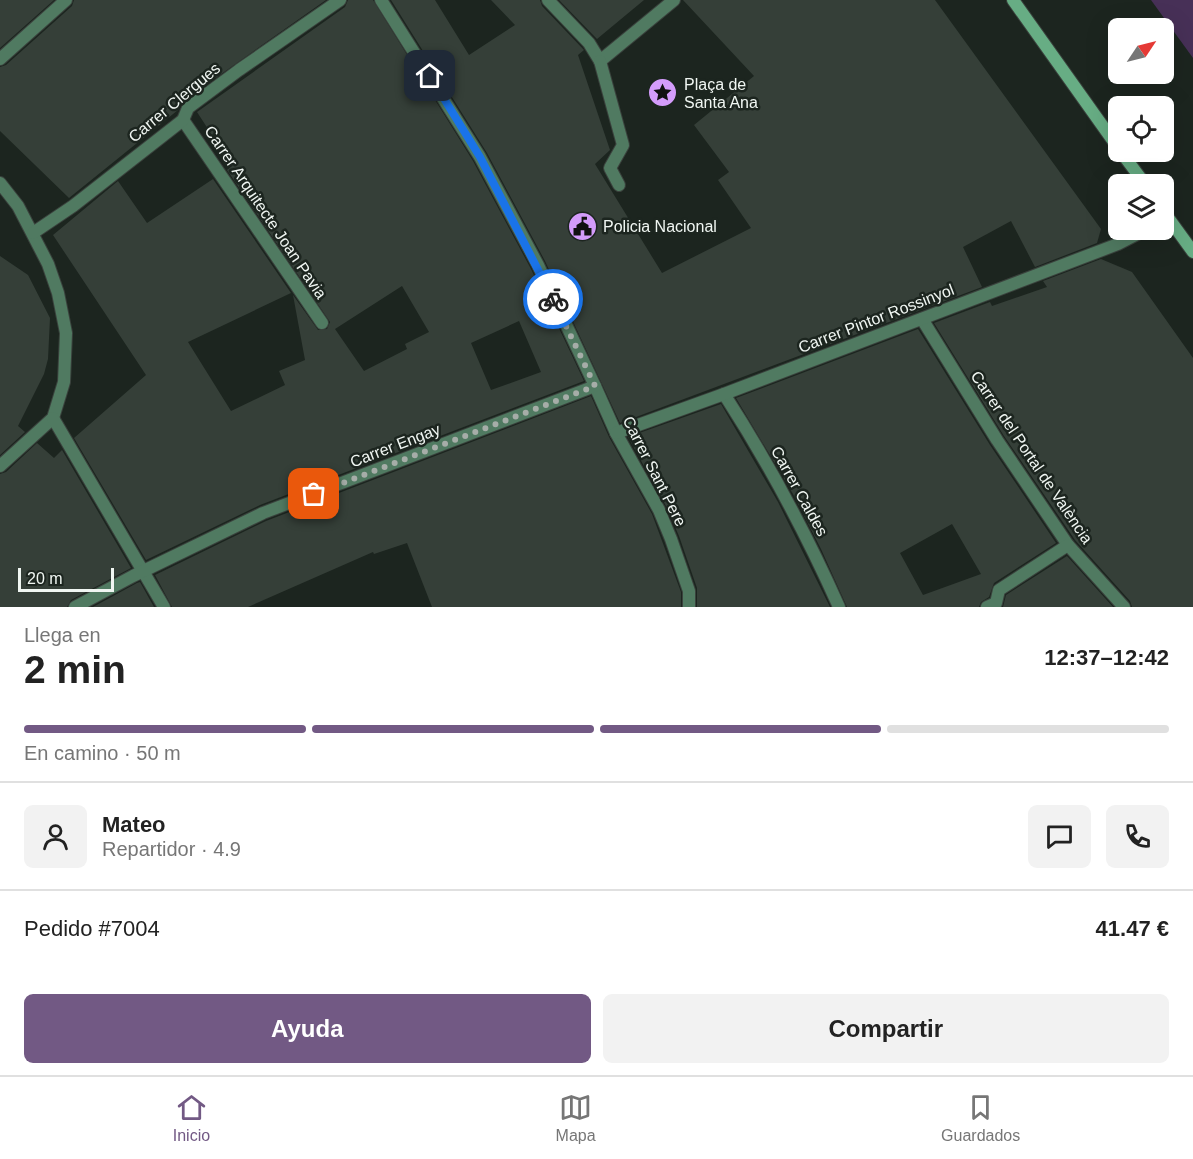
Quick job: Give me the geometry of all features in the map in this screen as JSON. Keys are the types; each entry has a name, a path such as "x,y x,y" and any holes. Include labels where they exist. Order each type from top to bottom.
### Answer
{"street":[{"path":"0,59 66,0"},
{"name":"Carrer Clergues","path":"33,233 73,206 183,120 188,108 340,0"},
{"name":"Carrer Sant Pere","path":"381,0 480,157 537,265 616,433 659,510 689,591 689,607"},
{"path":"548,0 589,43 600,61 623,145 610,168 619,185"},
{"path":"600,61 674,0"},
{"path":"1013,0 1108,133"},
{"name":"Carrer Arquitecte Joan Pavia","path":"183,120 322,323"},
{"path":"0,183 18,206 48,264 58,293 66,333 64,382 52,418 0,466"},
{"path":"1174,228 1193,252"},
{"name":"Carrer Pintor Rossinyol","path":"616,433 1126,240"},
{"name":"Carrer del Portal de València","path":"922,319 997,440 1068,545 1124,607"},
{"name":"Carrer Engay","path":"75,607 262,513 595,386"},
{"name":"Carrer Caldes","path":"724,394 751,435 796,515 839,607"},
{"path":"52,418 164,607"},
{"path":"987,607 996,603 999,590 1068,545"}],"shaded area":[{"path":"1151,0 1193,0 1193,58 1174,32 1174,18 1164,18"}],"building":[{"path":"0,0 54,0 0,48"},
{"path":"74,0 326,0 183,101 178,110 69,198 0,131 0,67 6,65 72,6"},
{"path":"348,0 373,0 473,161 531,269 584,381 260,505 146,560 74,438 146,375 53,235 118,181 147,223 213,179 291,293 188,342 231,411 285,385 279,371 305,360 293,295 318,330 327,329 330,322 227,170 232,166 197,112 345,7","holes":["402,286 429,332 405,344 407,349 364,371 335,329","519,321 541,372 491,390 471,343"]},
{"path":"391,0 435,0 469,55 515,25 491,0 540,0 542,6 584,50 578,55 610,150 595,164 662,273 751,228 718,180 729,172 694,125 754,76 683,0 935,0 1101,229 1097,243 1035,267 1011,221 963,247 982,287 620,423 545,261 487,153"},
{"path":"559,0 644,0 597,39"},
{"path":"0,256 28,275 50,318 48,359 44,374 18,426 25,432 0,455"},
{"path":"1101,259 1132,272 1193,358 1193,607 1132,607 1130,601 1075,540 1004,436 934,323 990,302 992,306 1047,287 1043,281"},
{"path":"918,329 990,445 1056,543 994,583 989,597 981,602 979,607 847,607 793,494 736,398","holes":["952,524 981,574 923,595 900,553"]},
{"path":"591,396 609,437 652,514 681,592 681,607 432,607 407,543 374,554 373,552 248,607 172,607 155,575 266,521"},
{"path":"721,404 778,502 830,607 697,607 697,588 679,536 666,506 628,437"},
{"path":"37,443 54,458 62,450 131,568 71,600 67,607 0,607 0,474 6,472"},
{"path":"1067,556 1113,607 1003,607 1006,595"},
{"path":"140,582 154,607 93,607 137,583"}],"way so far":[{"path":"314,494 595,386 553,299"}],"place":[{"name":"Plaça de Santa Ana","path":"663,93"},
{"name":"Policia Nacional","path":"582,226"}],"route":[{"path":"430,76 480,157 553,299"}]}
